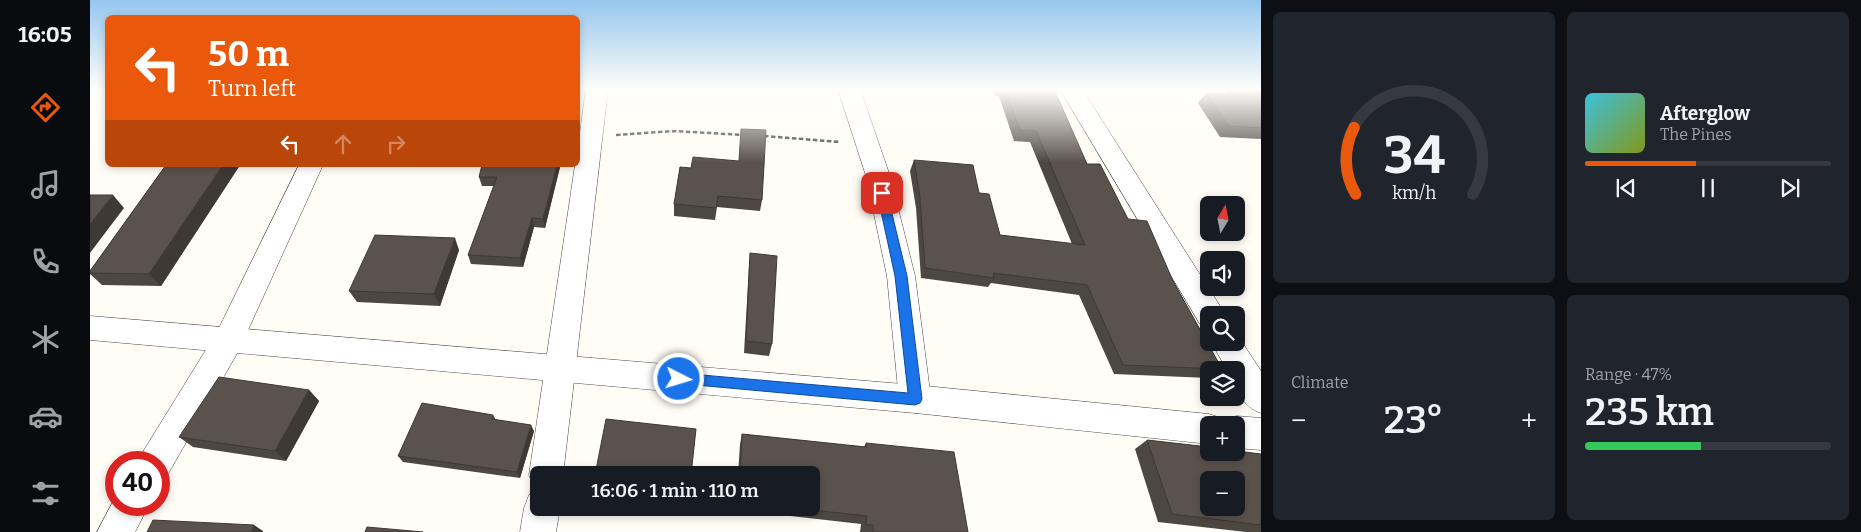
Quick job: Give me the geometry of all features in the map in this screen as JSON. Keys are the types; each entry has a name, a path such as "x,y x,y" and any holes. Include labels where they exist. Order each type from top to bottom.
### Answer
{"street":[{"path":"547,466 593,114"},
{"path":"857,114 878,176 901,276 915,399"},
{"path":"1086,114 1204,306"},
{"path":"163,451 228,341 310,167"},
{"path":"90,328 915,399 1200,428"},
{"path":"1232,351 1261,399"},
{"path":"1245,433 1261,434"},
{"path":"115,532 124,516"},
{"path":"538,532 541,516"}],"path":[{"path":"590,138 674,131 747,135"},
{"path":"756,136 868,144"}],"building":[{"path":"1014,114 1065,114 1087,164 1100,164 1128,219 1147,221 1173,281 1200,329 1200,351 1212,351 1218,361 1200,361 1200,368 1123,365 1087,285 993,273 994,278 925,268 920,198 914,160 973,165 979,193 989,194 1000,235 1085,245 1036,131 1020,130"},
{"path":"1221,114 1261,114 1261,128 1229,126"},
{"path":"741,129 766,130 762,200 718,196 716,208 674,204 680,167 691,168 693,157 739,161"},
{"path":"165,167 222,167 149,274 90,273"},
{"path":"482,167 556,167 543,219 532,218 520,258 468,255 497,177 479,177"},
{"path":"90,195 113,195 90,224"},
{"path":"375,235 455,238 434,294 349,291"},
{"path":"750,253 777,256 772,344 746,341"},
{"path":"219,377 309,390 275,451 179,437"},
{"path":"422,403 493,415 492,419 531,425 517,472 398,456"},
{"path":"606,419 696,429 692,466 597,466"},
{"path":"742,434 866,447 866,443 954,452 968,532 873,532 873,525 866,525 867,516 820,511 820,466 740,466"},
{"path":"1147,440 1200,446 1200,461 1245,461 1245,452 1261,454 1261,525 1172,514"},
{"path":"153,520 254,525 251,532 147,532"},
{"path":"367,527 423,532 365,532"}],"route":[{"path":"679,379 915,399 901,276 882,193"}]}
